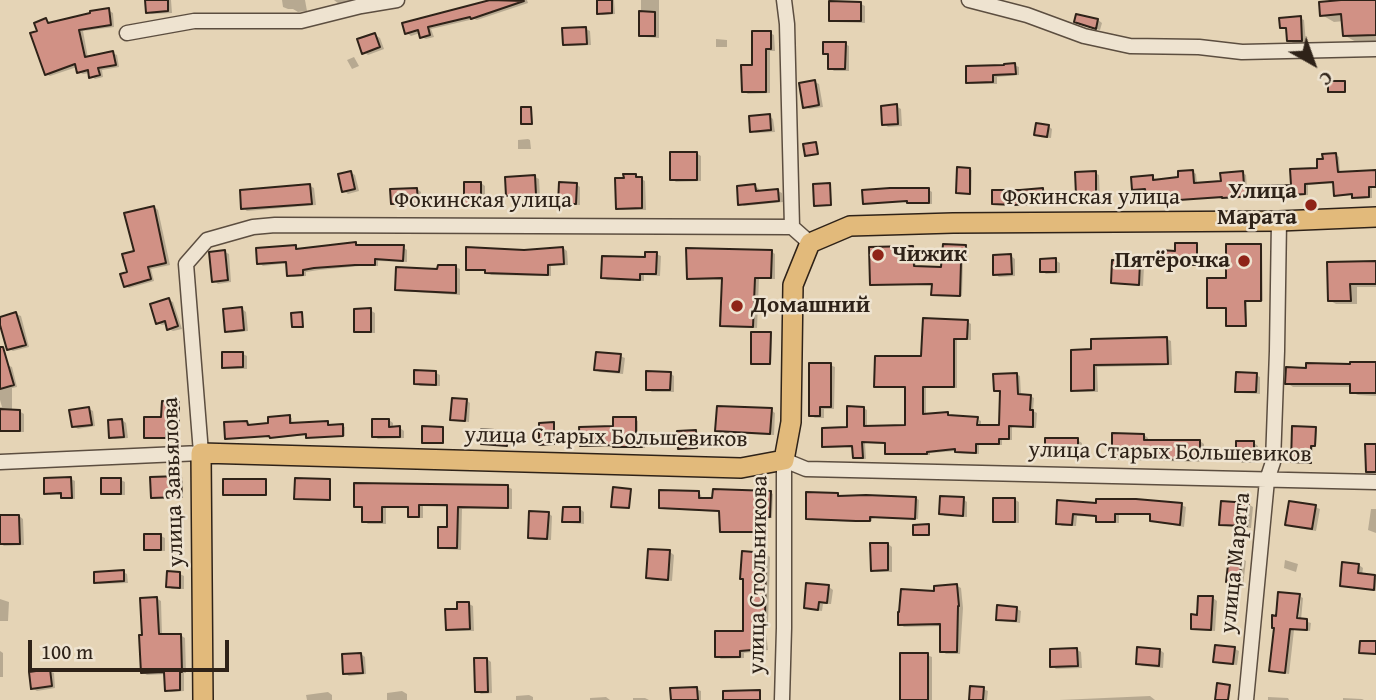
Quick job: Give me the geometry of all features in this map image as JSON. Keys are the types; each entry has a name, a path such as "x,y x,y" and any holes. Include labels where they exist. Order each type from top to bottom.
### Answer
{"main road":[{"name":"Фокинская улица","path":"810,243 850,226 1376,217"},
{"name":"улица Стольникова","path":"784,460 791,422 793,285 810,243"},
{"name":"улица Старых Большевиков","path":"201,453 741,468 784,460"},
{"name":"улица Завьялова","path":"201,453 203,700"}],"street":[{"path":"127,33 194,21 301,21 397,0"},
{"path":"784,0 787,24 792,227 810,243"},
{"path":"969,0 1027,15 1084,36 1130,46 1199,47 1242,52 1376,49"},
{"name":"улица Марата","path":"1246,700 1268,480 1273,462 1279,220"},
{"name":"Фокинская улица","path":"186,264 207,240 253,227 275,225 792,227"},
{"name":"улица Завьялова","path":"186,264 201,453"},
{"name":"улица Старых Большевиков","path":"0,462 201,453"},
{"name":"улица Старых Большевиков","path":"784,460 806,469 1376,482"},
{"name":"улица Стольникова","path":"782,700 784,460"}],"building":[{"path":"145,0 168,0 168,11 146,13"},
{"path":"490,0 524,1 471,19 470,17 428,27 430,35 420,38 418,30 405,34 402,23"},
{"path":"597,0 612,0 612,13 597,14"},
{"path":"1376,0 1376,35 1343,36 1341,14 1320,16 1319,2"},
{"path":"829,1 861,2 861,21 829,21"},
{"path":"109,8 111,25 79,30 85,57 113,51 116,65 98,68 100,75 89,78 88,70 77,73 75,64 45,75 30,33 37,31 34,23 46,18 48,23"},
{"path":"639,11 655,12 655,36 639,36"},
{"path":"1076,14 1098,19 1096,29 1074,22"},
{"path":"1301,16 1302,41 1287,41 1286,28 1280,28 1279,18"},
{"path":"586,27 587,44 563,45 562,28"},
{"path":"752,31 771,31 771,49 766,49 766,92 742,92 741,65 752,65"},
{"path":"375,33 380,47 362,54 357,39"},
{"path":"823,42 846,42 845,69 828,69 828,54 823,54"},
{"path":"1015,63 1016,74 993,75 993,82 966,83 966,66"},
{"path":"815,80 819,105 803,108 799,83"},
{"path":"1328,81 1345,81 1345,92 1328,92"},
{"path":"897,104 898,124 882,125 881,106"},
{"path":"521,107 531,107 532,124 521,124"},
{"path":"770,114 771,130 750,132 749,116"},
{"path":"1036,123 1049,125 1047,137 1034,135"},
{"path":"816,142 818,154 805,156 803,144"},
{"path":"670,152 697,152 697,180 670,180"},
{"path":"1336,153 1338,172 1376,170 1376,187 1369,187 1369,197 1352,198 1352,194 1334,196 1333,182 1305,184 1305,194 1274,196 1274,199 1257,199 1257,196 1162,199 1146,197 1145,189 1132,190 1131,177 1153,175 1153,180 1178,177 1178,171 1193,170 1194,183 1221,181 1220,173 1243,171 1244,186 1291,185 1290,169 1317,168 1317,159 1323,159 1322,154"},
{"path":"957,167 970,168 970,194 956,193"},
{"path":"351,171 355,189 342,192 338,174"},
{"path":"1096,171 1096,202 1085,202 1085,195 1076,195 1075,172"},
{"path":"623,174 642,177 642,208 616,209 615,178 624,178"},
{"path":"535,175 536,195 506,196 505,177"},
{"path":"464,182 481,182 481,204 464,204"},
{"path":"559,182 577,183 576,204 558,204"},
{"path":"830,183 831,205 814,206 813,184"},
{"path":"310,184 312,204 241,209 240,190"},
{"path":"755,184 756,191 778,189 779,201 738,205 737,186"},
{"path":"417,188 418,203 391,204 390,189"},
{"path":"929,188 929,203 907,201 863,204 862,190"},
{"path":"1043,188 1044,203 992,204 992,190"},
{"path":"154,206 166,263 148,267 151,279 124,287 120,274 127,272 122,254 134,251 124,213"},
{"path":"356,242 356,245 404,245 403,261 375,259 375,265 314,268 303,270 303,275 287,276 286,262 257,264 256,248 296,245 296,249"},
{"path":"1175,243 1197,243 1197,265 1160,265 1160,250 1175,251"},
{"path":"943,244 966,245 965,262 961,262 960,296 931,295 932,284 870,285 869,247 913,246 914,266 941,267"},
{"name":"Пятёрочка","path":"1226,244 1261,244 1261,301 1245,301 1246,326 1226,326 1226,308 1207,308 1207,278 1226,278"},
{"path":"466,247 524,250 563,247 564,264 548,265 548,275 466,270"},
{"path":"686,248 772,250 771,278 755,278 753,327 720,326 722,278 687,279"},
{"path":"225,250 228,280 212,282 209,252"},
{"path":"645,252 657,252 656,274 640,274 640,280 601,278 602,256 645,257"},
{"path":"1011,254 1012,274 993,275 993,255"},
{"path":"1056,258 1056,272 1040,272 1040,259"},
{"path":"1112,260 1140,262 1139,285 1111,283"},
{"path":"1376,261 1376,284 1350,284 1351,301 1328,301 1327,262"},
{"path":"438,265 456,265 456,293 395,290 396,267 437,269"},
{"path":"169,298 178,326 167,330 165,321 156,324 150,304"},
{"path":"242,307 244,330 225,332 223,309"},
{"path":"371,308 371,332 354,332 354,309"},
{"path":"16,312 26,345 7,350 0,317"},
{"path":"302,312 303,327 292,327 291,313"},
{"path":"923,318 968,320 967,339 954,339 954,387 923,387 923,414 948,412 948,415 978,417 977,425 999,425 1000,391 994,391 993,374 1017,373 1018,394 1031,395 1033,427 1009,426 1009,439 999,439 999,444 976,444 976,453 955,452 955,449 927,454 885,454 885,443 862,442 863,458 853,458 852,446 822,447 822,428 847,427 847,406 864,407 864,426 905,425 905,387 874,387 875,356 921,356"},
{"path":"751,332 771,332 770,364 751,364"},
{"path":"1167,337 1168,364 1094,365 1094,390 1071,391 1071,350 1091,349 1091,339"},
{"path":"0,347 3,347 14,385 0,389"},
{"path":"222,352 243,352 243,367 222,368"},
{"path":"596,352 621,354 619,372 594,370"},
{"path":"1376,362 1376,393 1350,393 1350,384 1285,384 1286,367 1306,368 1306,363"},
{"path":"809,363 831,363 831,407 820,407 820,416 809,416"},
{"path":"414,370 436,371 436,385 414,384"},
{"path":"646,371 671,372 670,390 646,390"},
{"path":"1236,372 1257,373 1256,392 1235,392"},
{"path":"452,398 467,399 465,421 450,420"},
{"path":"162,401 179,402 179,430 167,430 166,438 144,438 144,417 161,417"},
{"path":"717,406 772,408 770,434 715,431"},
{"path":"89,407 92,425 72,427 69,410"},
{"path":"0,409 20,410 20,431 0,431"},
{"path":"290,415 290,423 328,421 328,425 343,424 343,436 306,438 306,434 225,439 224,422 247,421 248,425 268,423 268,417"},
{"path":"613,417 636,417 636,434 642,434 642,447 580,446 579,427 613,426"},
{"path":"122,419 124,437 109,438 108,420"},
{"path":"372,419 389,419 389,427 400,426 400,437 372,437"},
{"path":"554,422 554,444 539,445 539,423"},
{"path":"422,426 443,427 443,443 422,443"},
{"path":"1292,426 1316,427 1315,446 1311,446 1311,463 1291,462"},
{"path":"481,429 508,431 507,446 481,444"},
{"path":"696,430 697,448 678,449 677,431"},
{"path":"1112,433 1144,434 1144,440 1200,440 1200,460 1112,458"},
{"path":"1045,438 1078,438 1078,457 1045,457"},
{"path":"1236,441 1254,441 1254,461 1236,461"},
{"path":"1365,444 1376,444 1376,472 1366,472"},
{"path":"181,476 182,497 151,498 150,477"},
{"path":"71,477 72,498 61,498 61,493 44,494 44,478"},
{"path":"101,478 121,478 121,494 101,494"},
{"path":"295,478 330,479 330,500 294,499"},
{"path":"223,479 266,479 266,495 223,495"},
{"path":"354,483 508,485 508,508 458,507 457,548 438,548 438,527 447,527 447,505 419,505 419,517 408,517 408,507 382,507 382,522 362,522 362,507 354,507"},
{"path":"613,487 631,489 629,508 611,507"},
{"path":"713,489 771,491 770,517 764,517 764,532 720,532 719,511 659,508 659,490 699,491 699,498 712,498"},
{"path":"806,492 838,493 838,496 916,497 915,519 806,519"},
{"path":"940,496 964,497 963,516 939,514"},
{"path":"993,498 1015,498 1015,522 993,522"},
{"path":"1096,499 1182,503 1180,525 1150,521 1150,514 1115,514 1115,522 1096,522 1096,516 1073,514 1072,525 1056,524 1057,500 1096,503"},
{"path":"1221,501 1249,503 1247,526 1219,525"},
{"path":"1289,501 1316,505 1312,529 1285,525"},
{"path":"563,507 580,507 580,522 562,522"},
{"path":"529,511 549,512 547,539 528,538"},
{"path":"0,515 19,515 20,544 0,544"},
{"path":"929,524 929,535 913,535 913,525"},
{"path":"144,534 161,534 161,550 144,550"},
{"path":"870,543 888,543 888,570 871,571"},
{"path":"648,549 670,550 668,580 646,578"},
{"path":"742,551 766,553 765,621 762,621 764,649 740,651 740,657 715,657 715,631 743,631 743,579 740,579"},
{"path":"1229,556 1242,557 1239,583 1226,582"},
{"path":"1342,562 1359,564 1358,573 1375,575 1374,590 1340,586"},
{"path":"124,570 124,581 94,583 94,572"},
{"path":"167,571 180,572 180,588 166,587"},
{"path":"806,583 829,585 827,603 819,602 818,610 804,608"},
{"path":"957,584 957,652 940,652 940,624 898,625 901,589 934,591 934,586"},
{"path":"1278,592 1300,594 1297,618 1307,619 1307,630 1290,629 1285,673 1269,671 1274,628 1272,615 1276,616"},
{"path":"1198,596 1213,596 1211,630 1191,629 1191,614 1197,615"},
{"path":"157,597 159,634 181,634 180,690 165,691 164,672 141,673 140,598"},
{"path":"457,602 469,602 470,629 446,630 445,609 457,609"},
{"path":"997,605 1017,607 1016,621 996,620"},
{"path":"1360,641 1376,641 1376,654 1359,653"},
{"path":"1215,645 1235,647 1233,664 1213,662"},
{"path":"1137,647 1160,649 1159,666 1136,664"},
{"path":"1077,648 1078,666 1050,667 1050,649"},
{"path":"361,653 363,673 343,674 342,654"},
{"path":"900,653 928,653 928,700 900,700"},
{"path":"474,658 487,658 488,692 475,692"},
{"path":"50,669 52,686 31,689 29,672"},
{"path":"1217,683 1230,685 1228,700 1215,700"},
{"path":"970,686 984,687 983,700 969,700"},
{"path":"697,687 698,700 671,700 670,688"},
{"path":"760,690 760,700 723,700 723,691"}],"place":[{"name":"Улица Марата","path":"1311,205"},
{"name":"Чижик","path":"878,255"},
{"name":"Пятёрочка","path":"1244,261"},
{"name":"Домашний","path":"737,306"}]}
